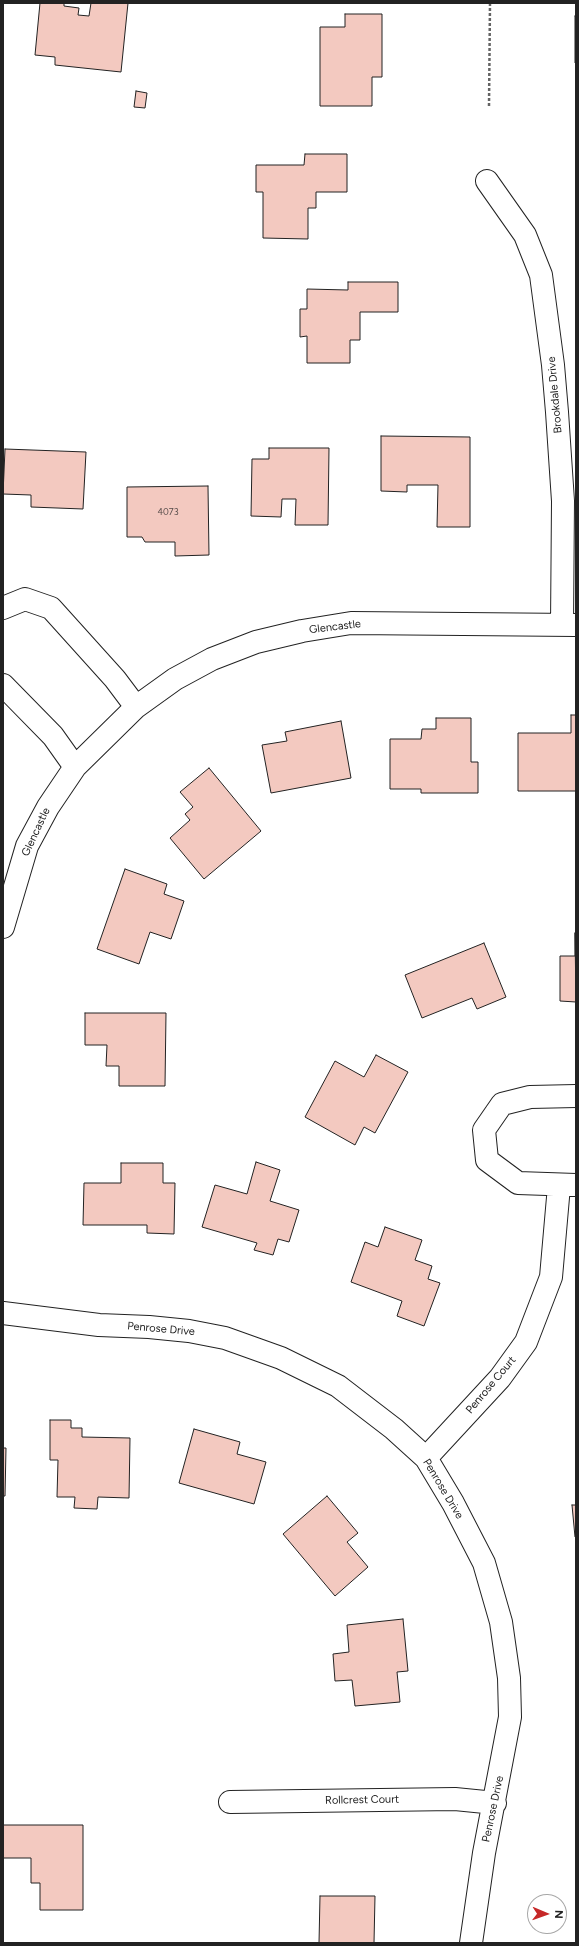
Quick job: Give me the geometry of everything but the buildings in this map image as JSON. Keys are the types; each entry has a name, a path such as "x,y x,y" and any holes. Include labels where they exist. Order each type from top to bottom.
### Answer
{"street":[{"name":"Brookdale Drive","path":"487,181 525,235 540,275 553,365 558,420 569,625"},
{"path":"3,608 25,600 50,608 115,679 136,707"},
{"name":"Glencastle","path":"3,927 27,846 48,807 75,767 136,707 175,679 212,659 256,642 302,630 351,623 569,625"},
{"path":"3,685 53,736 75,767"},
{"name":"Penrose Court","path":"426,1458 500,1378 526,1342 551,1277 568,1186 518,1183 512,1179 487,1160 484,1130 502,1104 530,1096 576,1096"},
{"name":"Penrose Drive","path":"3,1313 99,1325 176,1330 225,1338 281,1358 338,1386 394,1429 426,1458 453,1503 484,1563 501,1622 509,1678 510,1717 495,1803 484,1853 471,1943"},
{"name":"Rollcrest Court","path":"230,1802 455,1800 495,1803"}],"path":[{"path":"489,106 490,3"}]}
